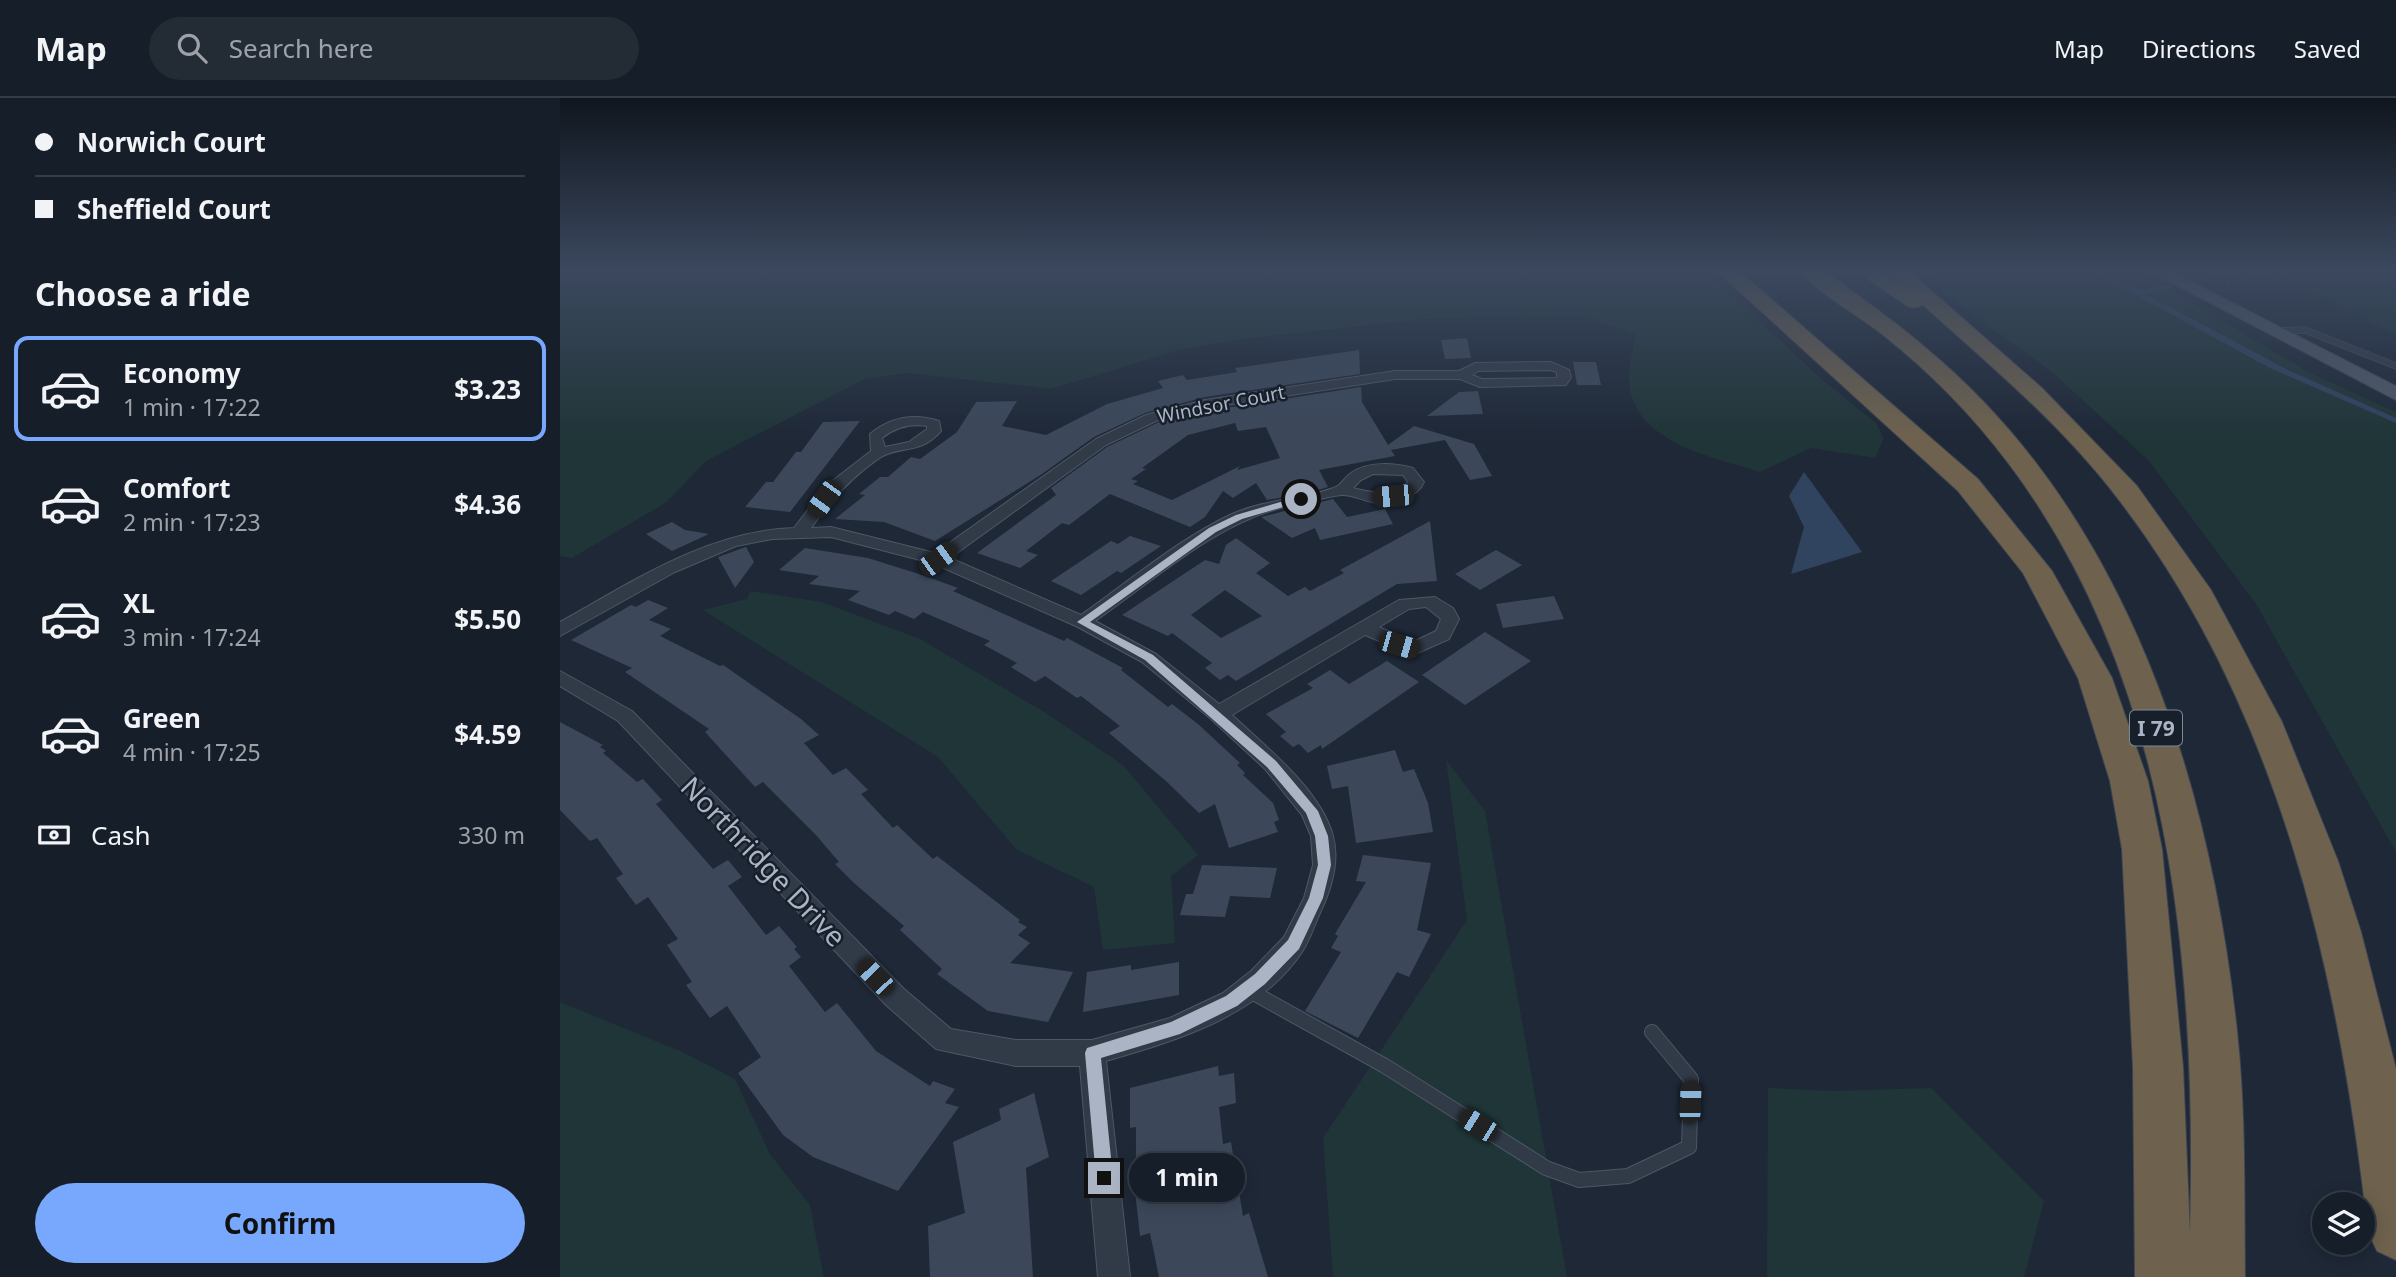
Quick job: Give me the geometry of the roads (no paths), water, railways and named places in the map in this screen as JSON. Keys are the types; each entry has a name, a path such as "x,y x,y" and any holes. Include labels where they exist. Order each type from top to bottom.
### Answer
{"highway":[{"path":"1789,326 1968,485 2037,571 2095,678 2129,781 2142,849 2158,1067 2163,1277"},
{"name":"I 79","path":"1889,326 1939,371 2008,446 2033,477 2072,538 2111,610 2131,657 2168,764 2204,953 2213,1032 2217,1277"},
{"path":"1942,326 1961,335 2031,391"},
{"path":"1958,326 2094,452 2155,527 2254,699 2305,817 2337,926 2374,1077 2396,1232"}],"main road":[{"path":"2263,326 2396,394"}],"street":[{"name":"Windsor Court","path":"938,559 1101,442 1151,418 1205,404 1395,375 1462,375 1480,383 1511,384 1561,382 1565,377 1563,370 1551,366 1475,367 1462,375"},
{"path":"800,533 832,488 879,452"},
{"path":"1082,622 1213,530 1239,517 1280,503 1344,490"},
{"name":"Northridge Drive","path":"560,630 669,568 732,542 800,533 831,532 938,559 1082,622 1149,658 1217,714 1272,764 1311,811 1322,836 1324,865 1319,887 1293,945 1232,1001 1174,1029 1093,1053 1016,1053 945,1040 895,997 625,716 560,677"},
{"path":"1217,714 1364,628"},
{"path":"1093,1053 1114,1277"}],"lane":[{"path":"2273,331 2305,330 2396,366"},
{"path":"1246,990 1385,1066 1546,1168 1579,1180 1628,1176 1689,1147 1691,1079 1652,1032"}],"water":[{"path":"2193,326 2205,326 2288,370 2396,418 2396,423 2270,368"},
{"path":"1804,472 1862,552 1791,574 1804,527 1789,496"}]}
